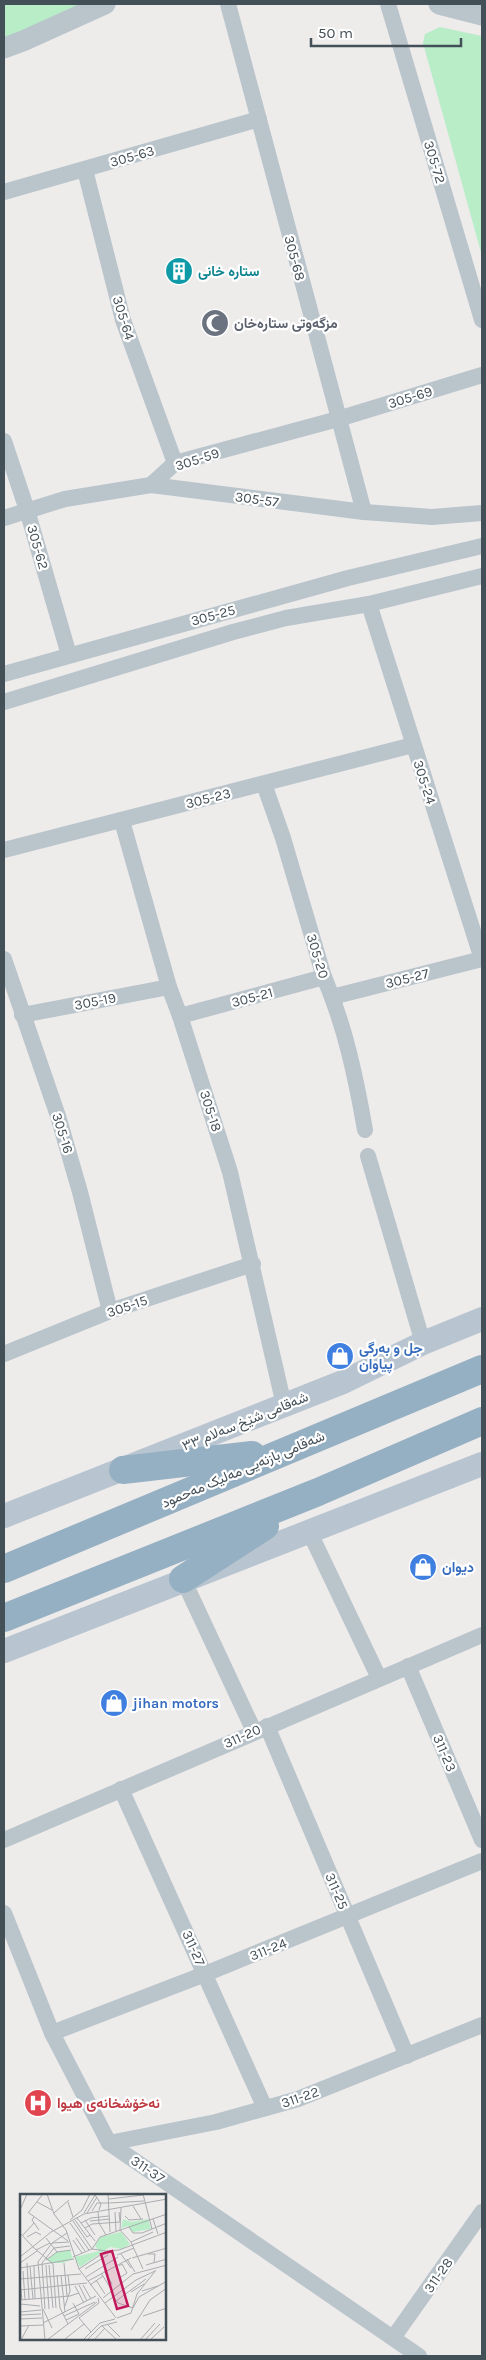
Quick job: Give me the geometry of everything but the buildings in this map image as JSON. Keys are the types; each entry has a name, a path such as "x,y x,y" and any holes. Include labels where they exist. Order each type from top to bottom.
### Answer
{"highway":[{"name":"شەقامی بازنەیی مەلیک مەحمود","path":"4,1569 482,1369"},
{"path":"4,1618 318,1492 482,1421"},
{"path":"123,1470 286,1451"},
{"path":"183,1579 318,1492"}],"main road":[{"name":"شەقامی شێخ سەلام ٣٣","path":"4,1516 343,1382 423,1343 482,1319"},
{"path":"4,1651 183,1579 482,1464"}],"street":[{"path":"4,48 23,42 105,4"},
{"name":"305-68","path":"228,4 364,512"},
{"name":"305-72","path":"388,4 482,320"},
{"path":"439,4 482,15"},
{"name":"305-63","path":"4,192 259,119"},
{"name":"305-64","path":"85,170 123,320 175,463"},
{"name":"305-69","path":"338,419 482,375"},
{"name":"305-59","path":"151,485 175,463 338,419"},
{"name":"305-62","path":"4,441 27,510 69,655"},
{"path":"4,518 65,499 151,485"},
{"name":"305-57","path":"151,485 364,512 432,517 482,513"},
{"name":"305-25","path":"4,674 422,559 482,546"},
{"path":"4,702 233,632 286,618 369,604 482,576"},
{"name":"305-24","path":"369,604 482,959"},
{"name":"305-23","path":"4,850 413,745"},
{"name":"305-20","path":"264,784 357,1082 365,1130"},
{"name":"305-18","path":"122,821 169,987 230,1172 284,1406"},
{"name":"305-16","path":"4,959 58,1116 80,1192 110,1311"},
{"name":"305-27","path":"332,997 482,959"},
{"name":"305-21","path":"180,1016 324,977"},
{"name":"305-19","path":"22,1014 169,987"},
{"path":"368,1156 423,1343"},
{"name":"305-15","path":"4,1354 110,1311 252,1264"},
{"path":"309,1531 379,1678"},
{"name":"311-25","path":"183,1579 260,1729 348,1917 406,2056"},
{"name":"311-20","path":"4,1840 482,1635"},
{"name":"311-23","path":"408,1666 482,1840"},
{"name":"311-27","path":"121,1789 266,2108"},
{"name":"311-24","path":"52,2033 348,1917 482,1860"},
{"name":"311-37","path":"4,1913 52,2033 109,2143 419,2356"},
{"name":"311-22","path":"109,2143 216,2122 298,2099 482,2025"},
{"name":"311-28","path":"393,2338 482,2212"}],"green space":[{"path":"4,4 95,4 4,44"},
{"path":"440,27 482,36 482,256 423,43 425,34"}],"place":[{"name":"ستاره خانی","path":"179,271"},
{"name":"مزگەوتی ستارەخان","path":"215,323"},
{"name":"جل و بەرگی پیاوان","path":"340,1356"},
{"name":"دیوان","path":"423,1567"},
{"name":"jihan motors","path":"114,1703"},
{"name":"نەخۆشخانەی هیوا","path":"38,2103"}]}
